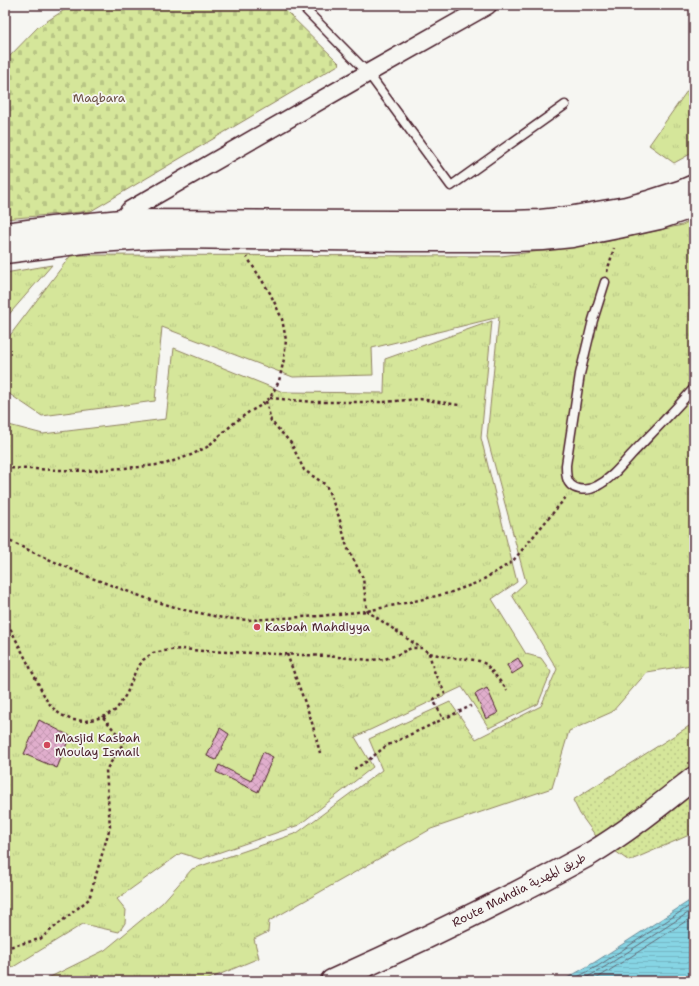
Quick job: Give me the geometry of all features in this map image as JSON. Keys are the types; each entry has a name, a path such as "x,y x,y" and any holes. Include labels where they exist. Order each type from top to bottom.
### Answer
{"street":[{"path":"122,230 130,210 488,5"},
{"path":"5,234 65,226 122,230 402,222 540,221 568,218 626,208 680,192 694,186"},
{"path":"5,252 84,242 122,230 144,238 543,239 572,236 618,228 659,218 694,206"},
{"name":"Route Mahdia طريق المهدية","path":"332,981 502,900 590,854 637,823 694,778"}],"lane":[{"path":"301,5 368,73 451,186 565,105"},
{"path":"605,282 592,320 582,366 566,465 567,478 570,484 574,488 581,490 589,489 605,481 668,417 694,388"}],"path":[{"path":"5,468 87,472 165,464 191,455 207,447 234,423 270,398 279,381 284,359 286,340 282,319 270,293 235,238"},
{"path":"605,282 614,247"},
{"path":"270,398 313,402 384,402 420,399 459,405"},
{"path":"266,401 271,421 291,443 304,470 326,485 340,517 347,547 363,578 367,611 429,653 453,658 479,660 486,664 507,690"},
{"path":"5,539 89,577 151,600 185,610 223,618 248,620 320,616 367,611 419,600 449,593 479,582 512,562 574,488"},
{"path":"5,618 47,701 54,710 72,720 86,721 103,717 116,710 127,693 135,672 143,660 153,653 182,649 328,656 369,660 385,659 411,648 422,648"},
{"path":"429,653 435,674 444,693 435,697 434,699 443,719"},
{"path":"287,654 311,719 320,753"},
{"path":"354,769 366,762 386,746 471,706"},
{"path":"5,948 40,939 89,899 110,827 106,770 124,742 103,717"}],"green space":[{"name":"Maqbara","path":"72,5 280,5 340,64 91,211 5,219 5,61 38,27"},
{"path":"694,81 694,152 674,163 649,145"},
{"path":"694,219 694,670 691,665 647,672 612,712 569,731 552,788 431,829 269,921 268,932 254,939 259,958 204,981 42,981 105,950 162,903 192,869 297,833 382,770 369,739 450,702 476,739 541,706 557,669 512,595 526,582 487,437 499,317 372,348 373,375 293,377 162,327 155,401 42,416 5,391 5,342 71,255 501,256 596,244 682,225"},
{"path":"52,265 5,319 5,273"},
{"name":"Kasbah Mahdiyya","path":"492,321 481,438 517,582 492,599 526,654 541,658 551,672 538,704 489,728 462,687 355,737 373,767 299,825 200,859 181,853 117,899 126,910 125,923 119,932 83,924 5,972 5,424 43,434 166,419 174,348 283,392 384,393 385,359"},
{"path":"694,723 694,833 629,861 598,839 580,814 573,800"}],"water":[{"path":"694,898 694,981 562,981 595,962"}],"building":[{"path":"518,658 523,667 512,674 507,665"},
{"path":"487,688 498,713 486,719 475,694"},
{"name":"Masjid Kasbah Moulay Ismail","path":"39,720 70,736 57,768 24,754"},
{"path":"220,728 229,734 216,760 207,756"},
{"path":"263,752 273,757 258,792 216,772 219,765 251,781"}],"place":[{"name":"Kasbah Mahdiyya","path":"257,627"},
{"name":"Masjid Kasbah Moulay Ismail","path":"47,745"}]}
